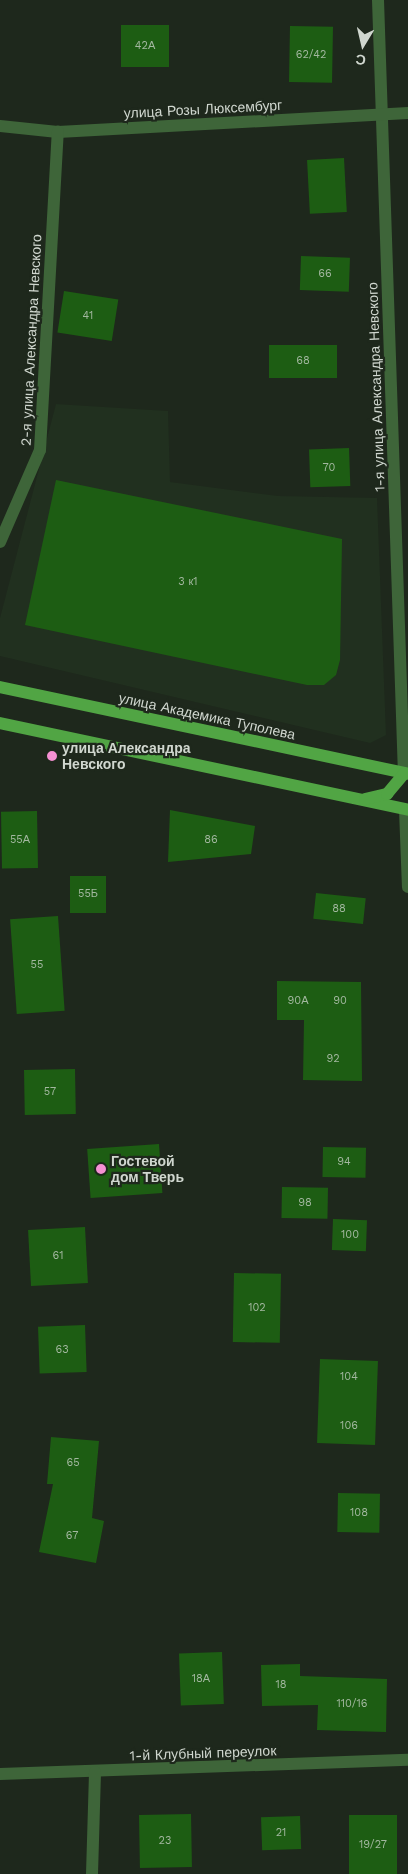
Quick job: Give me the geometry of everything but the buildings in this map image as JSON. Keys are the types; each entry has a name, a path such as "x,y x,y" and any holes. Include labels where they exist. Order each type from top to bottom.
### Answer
{"main road":[{"name":"улица Академика Туполева","path":"0,687 406,774"},
{"path":"0,723 407,810"},
{"path":"360,800 387,794 406,774"}],"street":[{"name":"1-я улица Александра Невского","path":"378,0 406,774"},
{"name":"улица Розы Люксембург","path":"0,126 58,132 408,112"},
{"name":"2-я улица Александра Невского","path":"0,542 40,450 58,132"},
{"path":"407,810 408,887"},
{"name":"1-й Клубный переулок","path":"0,1774 408,1760"},
{"path":"92,1874 95,1772"}],"shaded area":[{"path":"56,404 168,411 170,482 278,496 377,498 386,735 370,743 0,656 0,618"}],"place":[{"name":"улица Александра Невского","path":"52,756"},
{"name":"Гостевой дом Тверь","path":"101,1169"}]}
